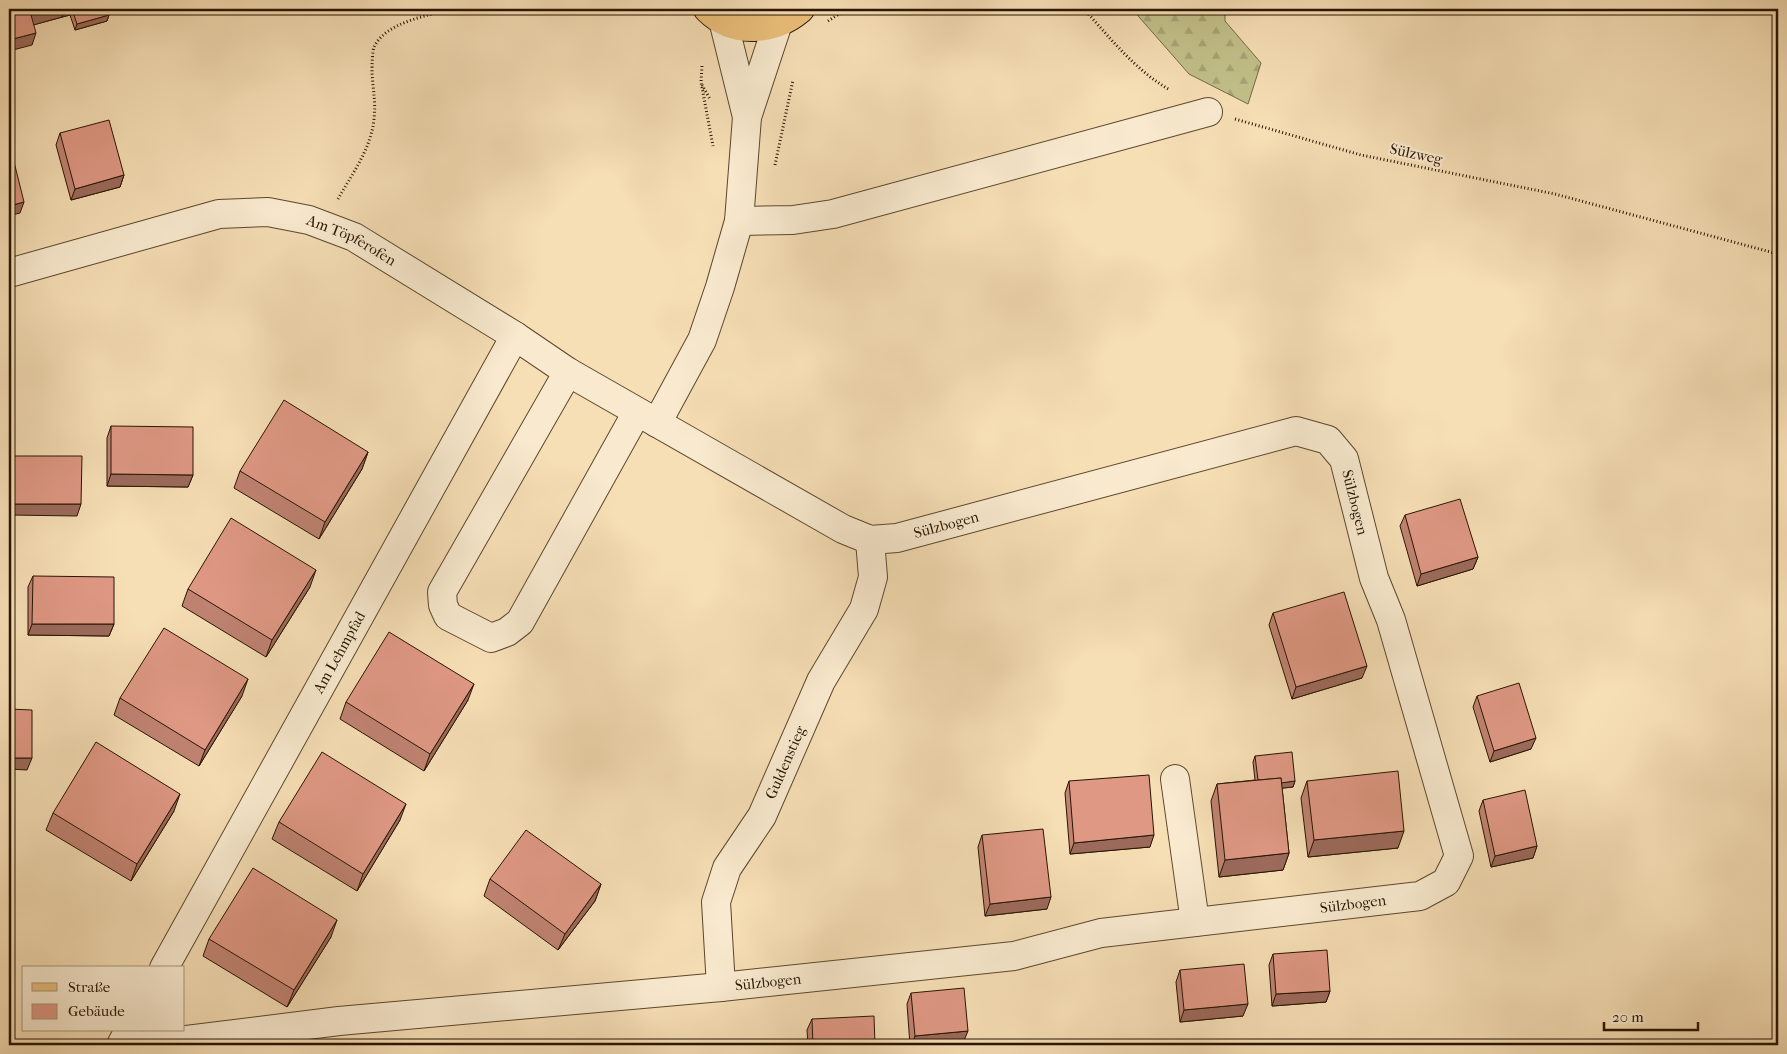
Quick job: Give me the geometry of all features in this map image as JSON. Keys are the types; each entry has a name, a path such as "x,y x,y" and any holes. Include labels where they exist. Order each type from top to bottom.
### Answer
{"main road":[{"path":"716,14 741,26 760,27 789,16"}],"street":[{"path":"716,14 747,117"},
{"path":"568,372 442,592 443,605 448,616 491,638 507,632 520,622 647,417 702,340 740,221 747,117 789,16"},
{"path":"740,221 793,220 833,214 1208,112"},
{"name":"Am Töpferofen","path":"9,273 220,214 268,212 309,220 354,237 515,336 568,372 693,444"},
{"name":"Am Lehmpfad","path":"165,966 515,336"},
{"name":"Sülzbogen","path":"146,1045 339,1021 721,987 1014,956 1101,933 1420,896 1446,882 1459,856 1391,620 1374,578 1344,459 1328,440 1296,431 897,538 870,540 843,529 693,444"},
{"name":"Guldenstieg","path":"721,987 716,902 727,868 762,816 821,681 864,609 873,577 870,540"},
{"path":"1175,779 1195,922"},
{"path":"121,1045 128,1032"}],"path":[{"path":"323,225 367,147 374,121 375,94 372,73 374,48 382,36 398,24 451,9"},
{"name":"Sülzweg","path":"1084,9 1121,50 1157,83 1208,112 1361,155 1555,194 1778,254"},
{"path":"701,82 702,63"}],"green space":[{"path":"1132,9 1225,9 1225,21 1261,63 1248,104 1189,74"}],"building":[{"path":"9,9 54,9 31,15 36,33 9,40"},
{"path":"72,9 107,9 109,15 77,24"},
{"path":"109,120 124,175 75,189 60,133"},
{"path":"9,146 24,202 9,206"},
{"path":"284,400 368,452 325,522 240,471"},
{"path":"111,426 193,427 193,475 111,474"},
{"path":"9,456 82,456 81,504 9,504"},
{"path":"1460,499 1478,557 1421,574 1405,515"},
{"path":"231,518 316,570 272,640 188,589"},
{"path":"33,576 114,577 114,624 32,624"},
{"path":"1344,592 1367,666 1296,687 1273,613"},
{"path":"164,628 248,679 205,750 120,698"},
{"path":"389,632 474,684 430,754 346,702"},
{"path":"1519,683 1536,738 1494,751 1477,696"},
{"path":"9,709 32,710 32,758 9,758"},
{"path":"96,742 180,794 137,864 53,813"},
{"path":"322,752 406,804 363,874 279,822"},
{"path":"1292,752 1295,781 1281,783 1281,778 1258,780 1255,756"},
{"path":"1398,771 1404,831 1314,840 1307,781"},
{"path":"1149,775 1154,835 1074,843 1069,781"},
{"path":"1281,778 1289,853 1225,860 1217,784"},
{"path":"1525,790 1537,846 1495,856 1483,800"},
{"path":"1043,829 1051,897 990,904 982,835"},
{"path":"526,830 601,884 565,934 490,879"},
{"path":"253,868 337,920 294,990 209,939"},
{"path":"1327,950 1330,991 1276,994 1273,954"},
{"path":"1244,964 1248,1004 1184,1010 1180,970"},
{"path":"964,988 968,1031 915,1036 911,993"},
{"path":"874,1016 875,1045 813,1045 812,1019"}]}
